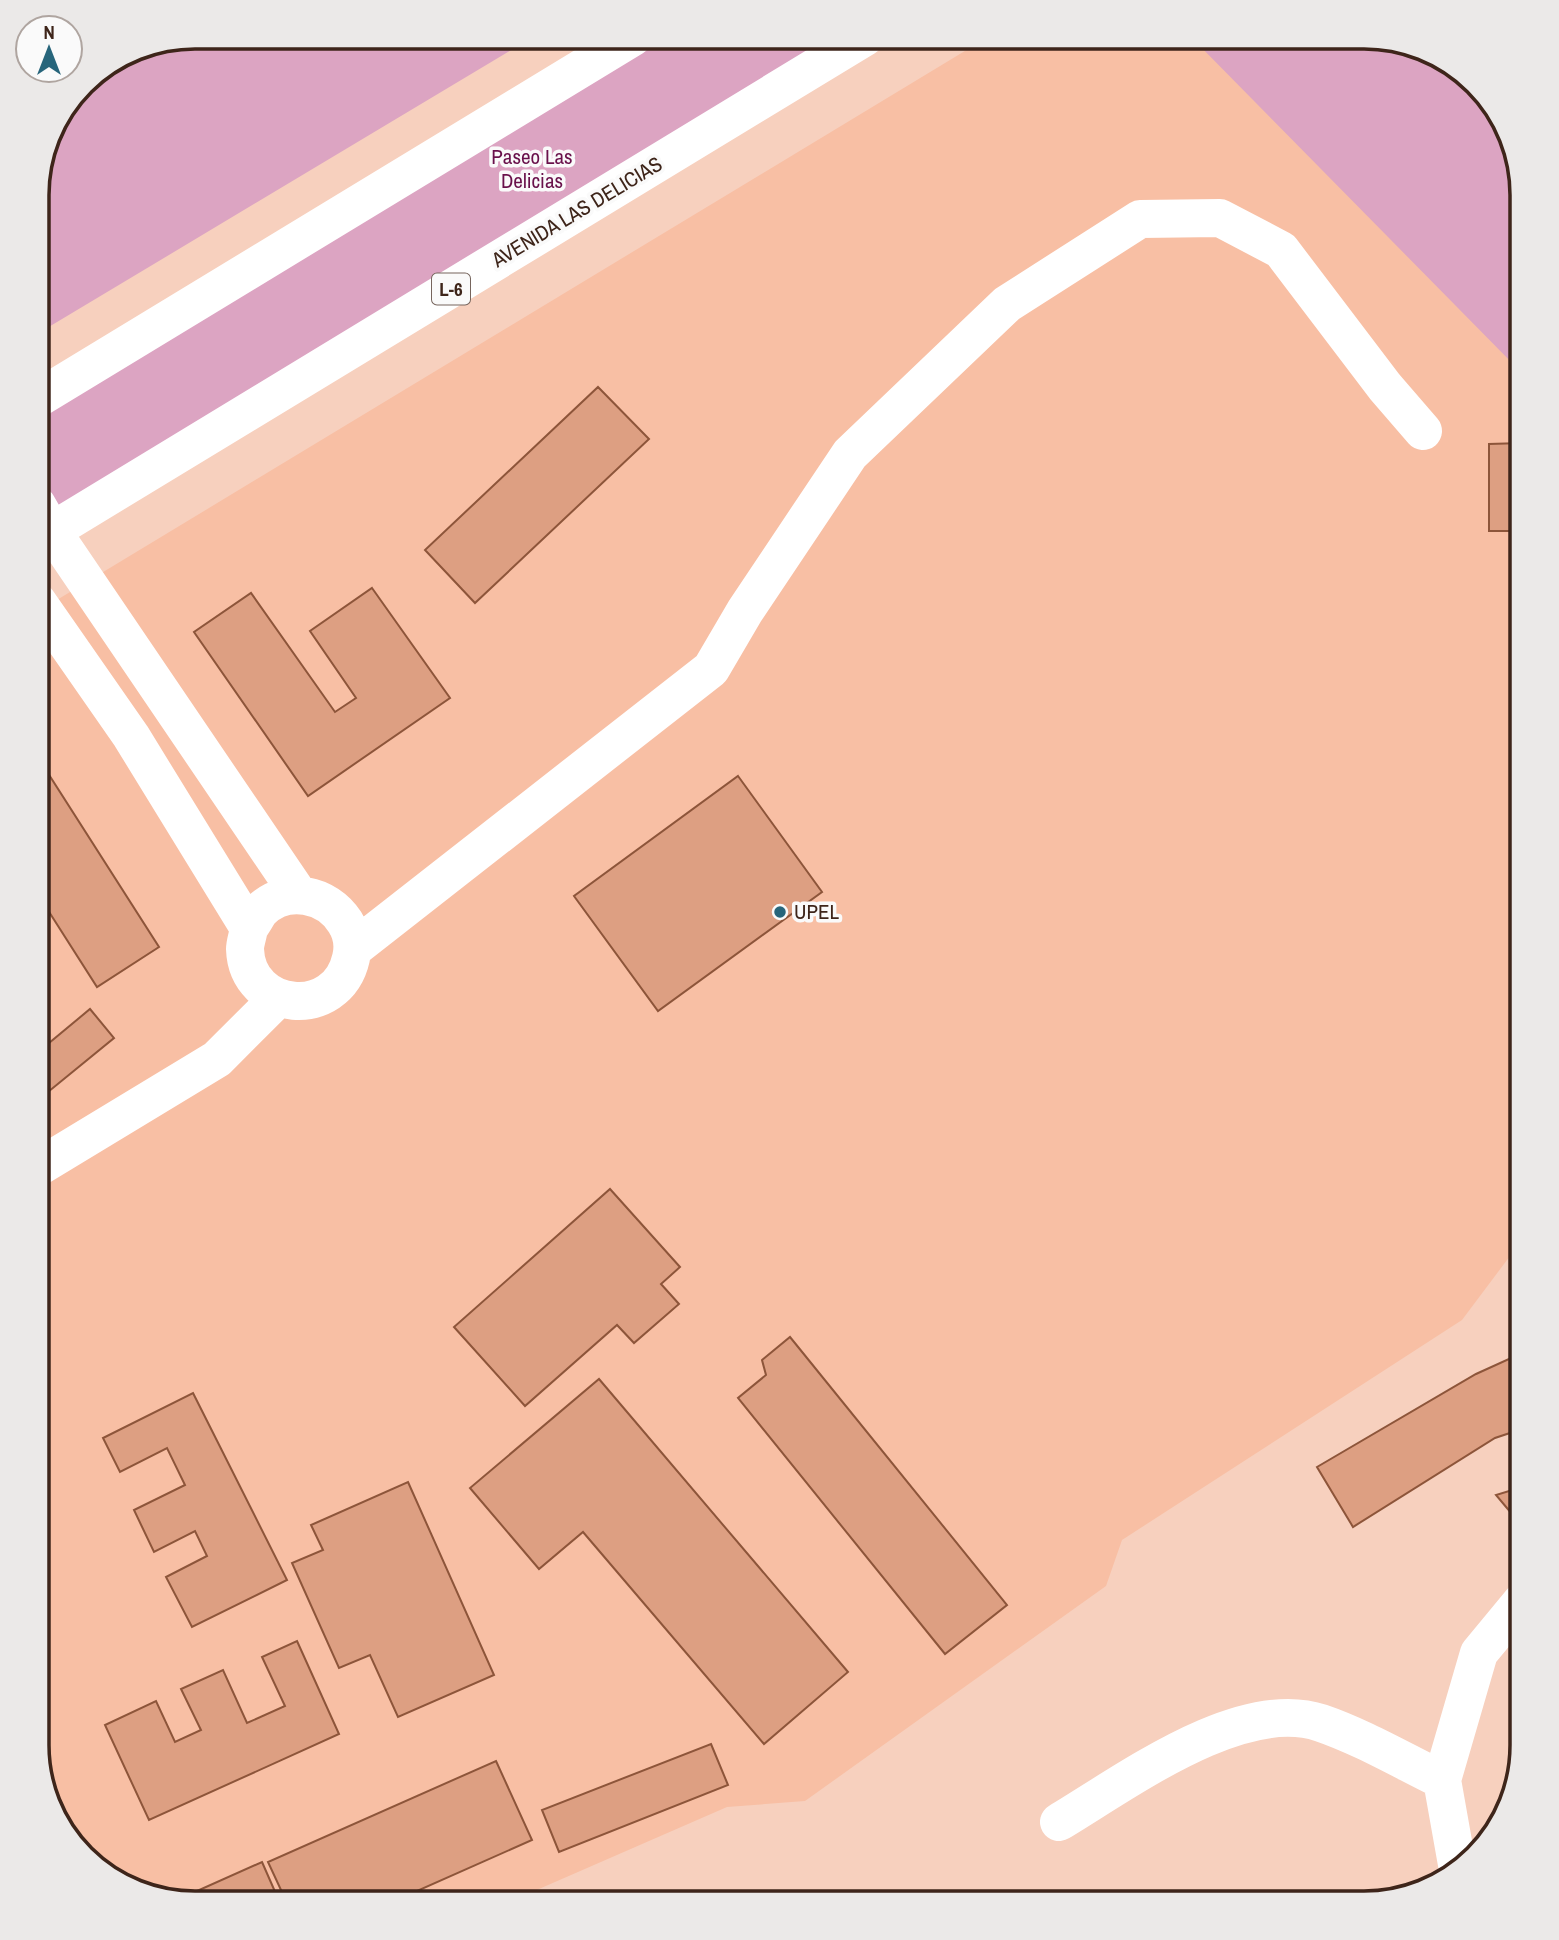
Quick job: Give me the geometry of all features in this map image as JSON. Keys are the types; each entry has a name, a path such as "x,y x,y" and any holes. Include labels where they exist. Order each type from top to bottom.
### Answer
{"street":[{"path":"49,393 613,49"},
{"name":"AVENIDA LAS DELICIAS","path":"49,522 845,49"},
{"path":"353,948 711,669 745,611 850,454 1007,304 1140,219 1220,218 1280,250 1385,387 1423,431"},
{"path":"49,536 299,895"},
{"path":"49,618 131,736 249,928"},
{"path":"299,895 320,900 337,911 349,928 353,948 348,970 337,986 319,998 299,1002 278,998 261,986 249,969 245,948 249,928 261,911 278,899 299,895"},
{"path":"49,1161 218,1059 278,998"},
{"path":"1456,1858 1442,1780 1479,1653 1510,1616"},
{"path":"1059,1822 1190,1744 1256,1721 1288,1719 1320,1723 1442,1780"}],"shaded area":[{"name":"UPEL","path":"968,49 1373,49 1411,57 1429,64 1460,85 1485,114 1502,148 1510,186 1510,1256 1462,1320 1122,1540 1106,1586 805,1801 727,1807 534,1891 195,1891 176,1890 139,1880 106,1861 79,1834 64,1810 50,1764 49,605"}],"green space":[{"path":"195,49 513,49 49,327 49,186 60,139 85,99 114,74 139,60 157,54"},
{"name":"Paseo Las Delicias","path":"613,49 845,49 49,533 49,392"},
{"path":"1203,49 1373,49 1392,52 1429,64 1460,85 1474,99 1495,130 1502,148 1510,186 1510,361"}],"building":[{"path":"598,387 649,439 475,603 425,550"},
{"path":"1510,443 1510,531 1489,531 1489,444"},
{"path":"372,588 450,698 308,796 194,632 251,593 335,712 356,698 310,631"},
{"path":"49,775 159,947 97,987 49,912"},
{"path":"738,776 822,892 658,1011 574,896"},
{"path":"90,1009 114,1038 49,1091 49,1043"},
{"path":"610,1189 680,1267 661,1284 679,1304 634,1343 617,1325 525,1406 454,1327"},
{"path":"790,1337 1007,1605 945,1654 738,1398 766,1375 762,1360"},
{"path":"1510,1358 1510,1433 1495,1438 1353,1527 1317,1467 1476,1374"},
{"path":"599,1379 848,1672 764,1744 583,1532 539,1569 470,1488"},
{"path":"193,1393 287,1580 192,1627 166,1577 207,1556 195,1531 154,1552 134,1510 185,1485 167,1448 120,1472 103,1438"},
{"path":"408,1482 494,1675 398,1717 370,1655 339,1668 292,1563 323,1550 311,1525"},
{"path":"1510,1491 1510,1512 1496,1495"},
{"path":"297,1641 339,1734 149,1820 105,1725 156,1701 175,1742 201,1730 181,1689 223,1670 247,1723 285,1706 262,1657"},
{"path":"711,1744 728,1785 559,1852 542,1810"},
{"path":"496,1761 532,1840 417,1891 281,1891 268,1862"},
{"path":"262,1862 275,1891 197,1891"}],"place":[{"name":"UPEL","path":"780,912"}]}
